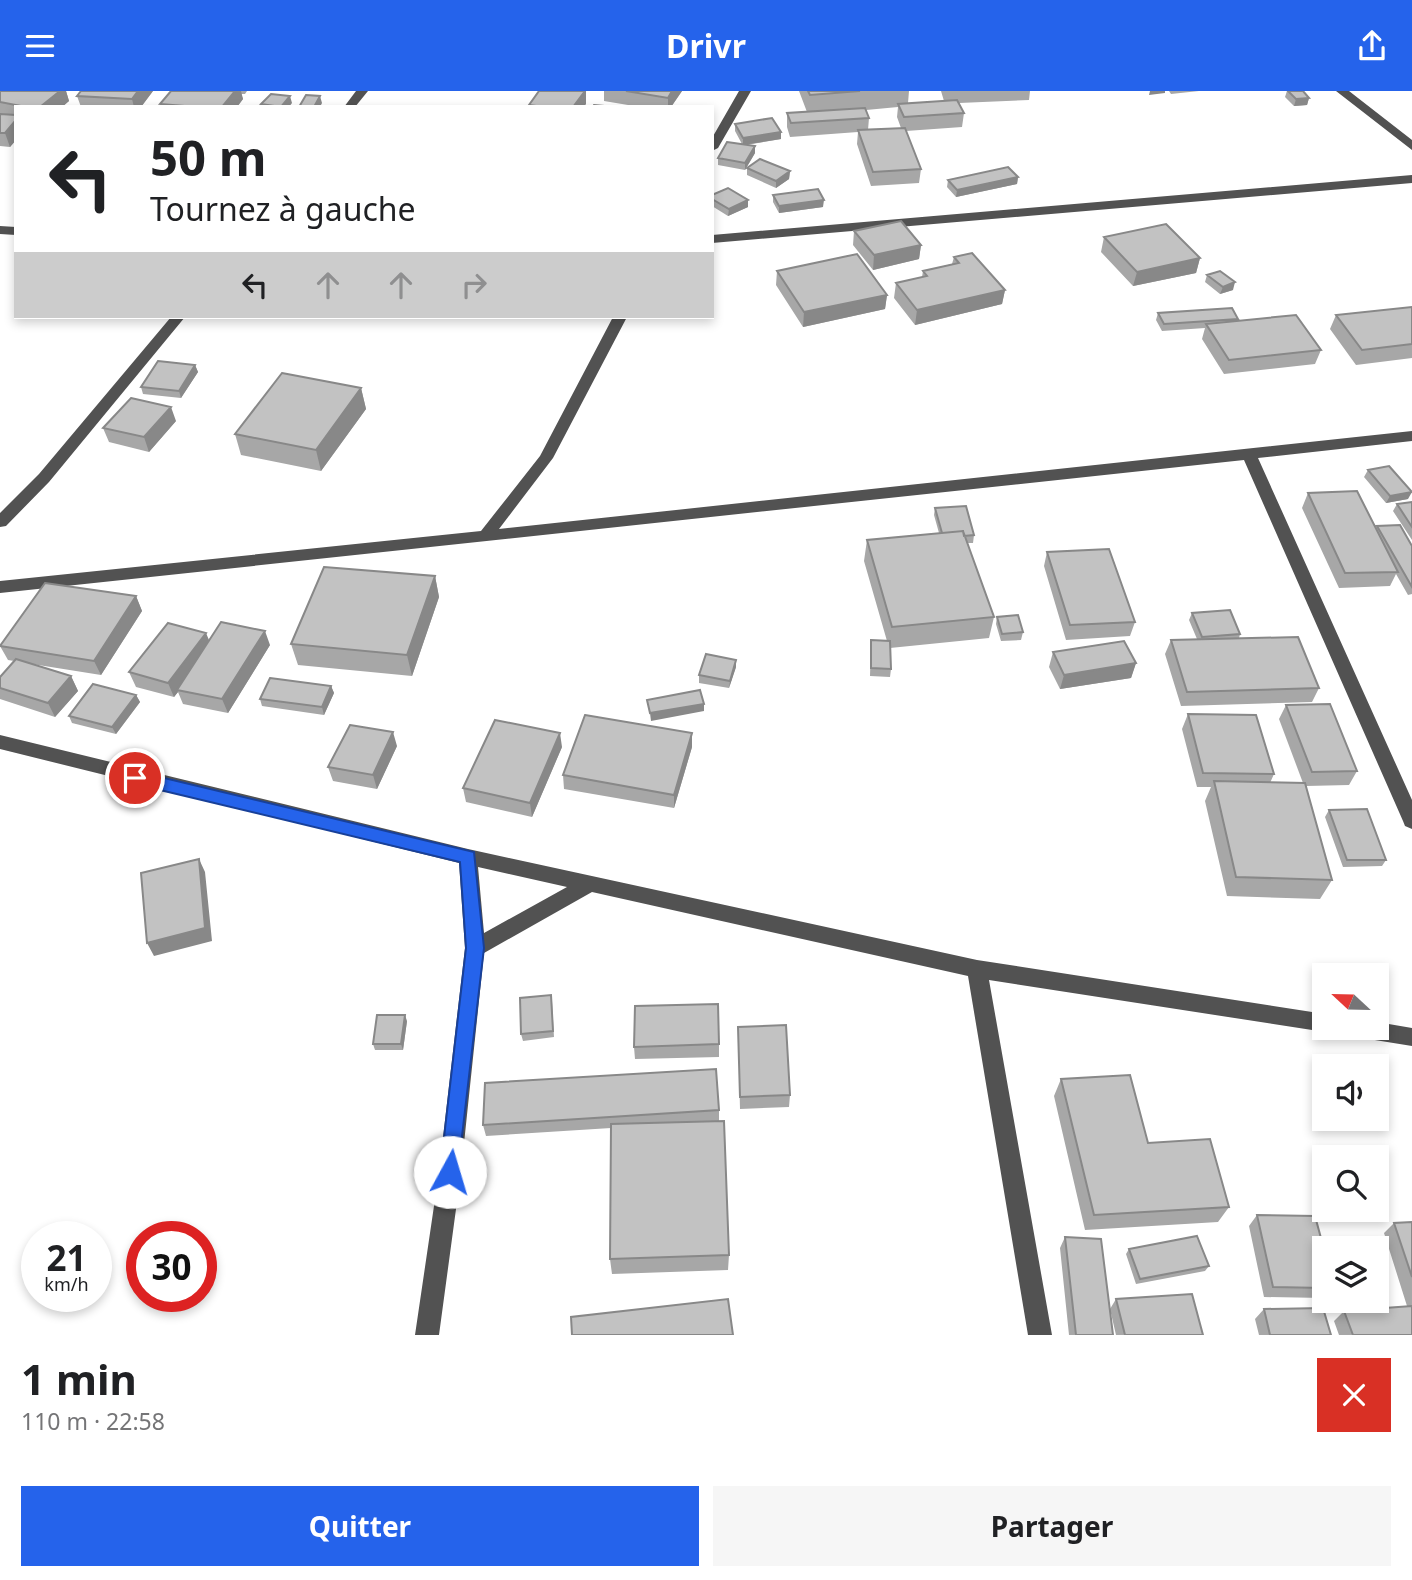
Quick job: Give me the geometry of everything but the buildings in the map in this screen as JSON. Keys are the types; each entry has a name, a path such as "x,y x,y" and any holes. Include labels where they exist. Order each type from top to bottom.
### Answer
{"street":[{"path":"351,105 362,91"},
{"path":"714,145 745,91"},
{"path":"1343,92 1358,91"},
{"path":"1343,92 1412,146"},
{"path":"714,239 1412,179"},
{"path":"0,522 44,478 176,319"},
{"path":"487,534 546,457 619,319"},
{"path":"0,587 487,534 635,523 1412,436"},
{"path":"1249,455 1406,790 1412,821"},
{"path":"0,742 109,771 468,857 977,969 1312,1021"},
{"path":"427,1335 450,1172 475,948 468,857"},
{"path":"475,948 590,884"},
{"path":"977,969 1040,1335"},
{"path":"1390,1033 1412,1037"}],"route":[{"path":"135,778 468,857 475,948 450,1172"}]}
